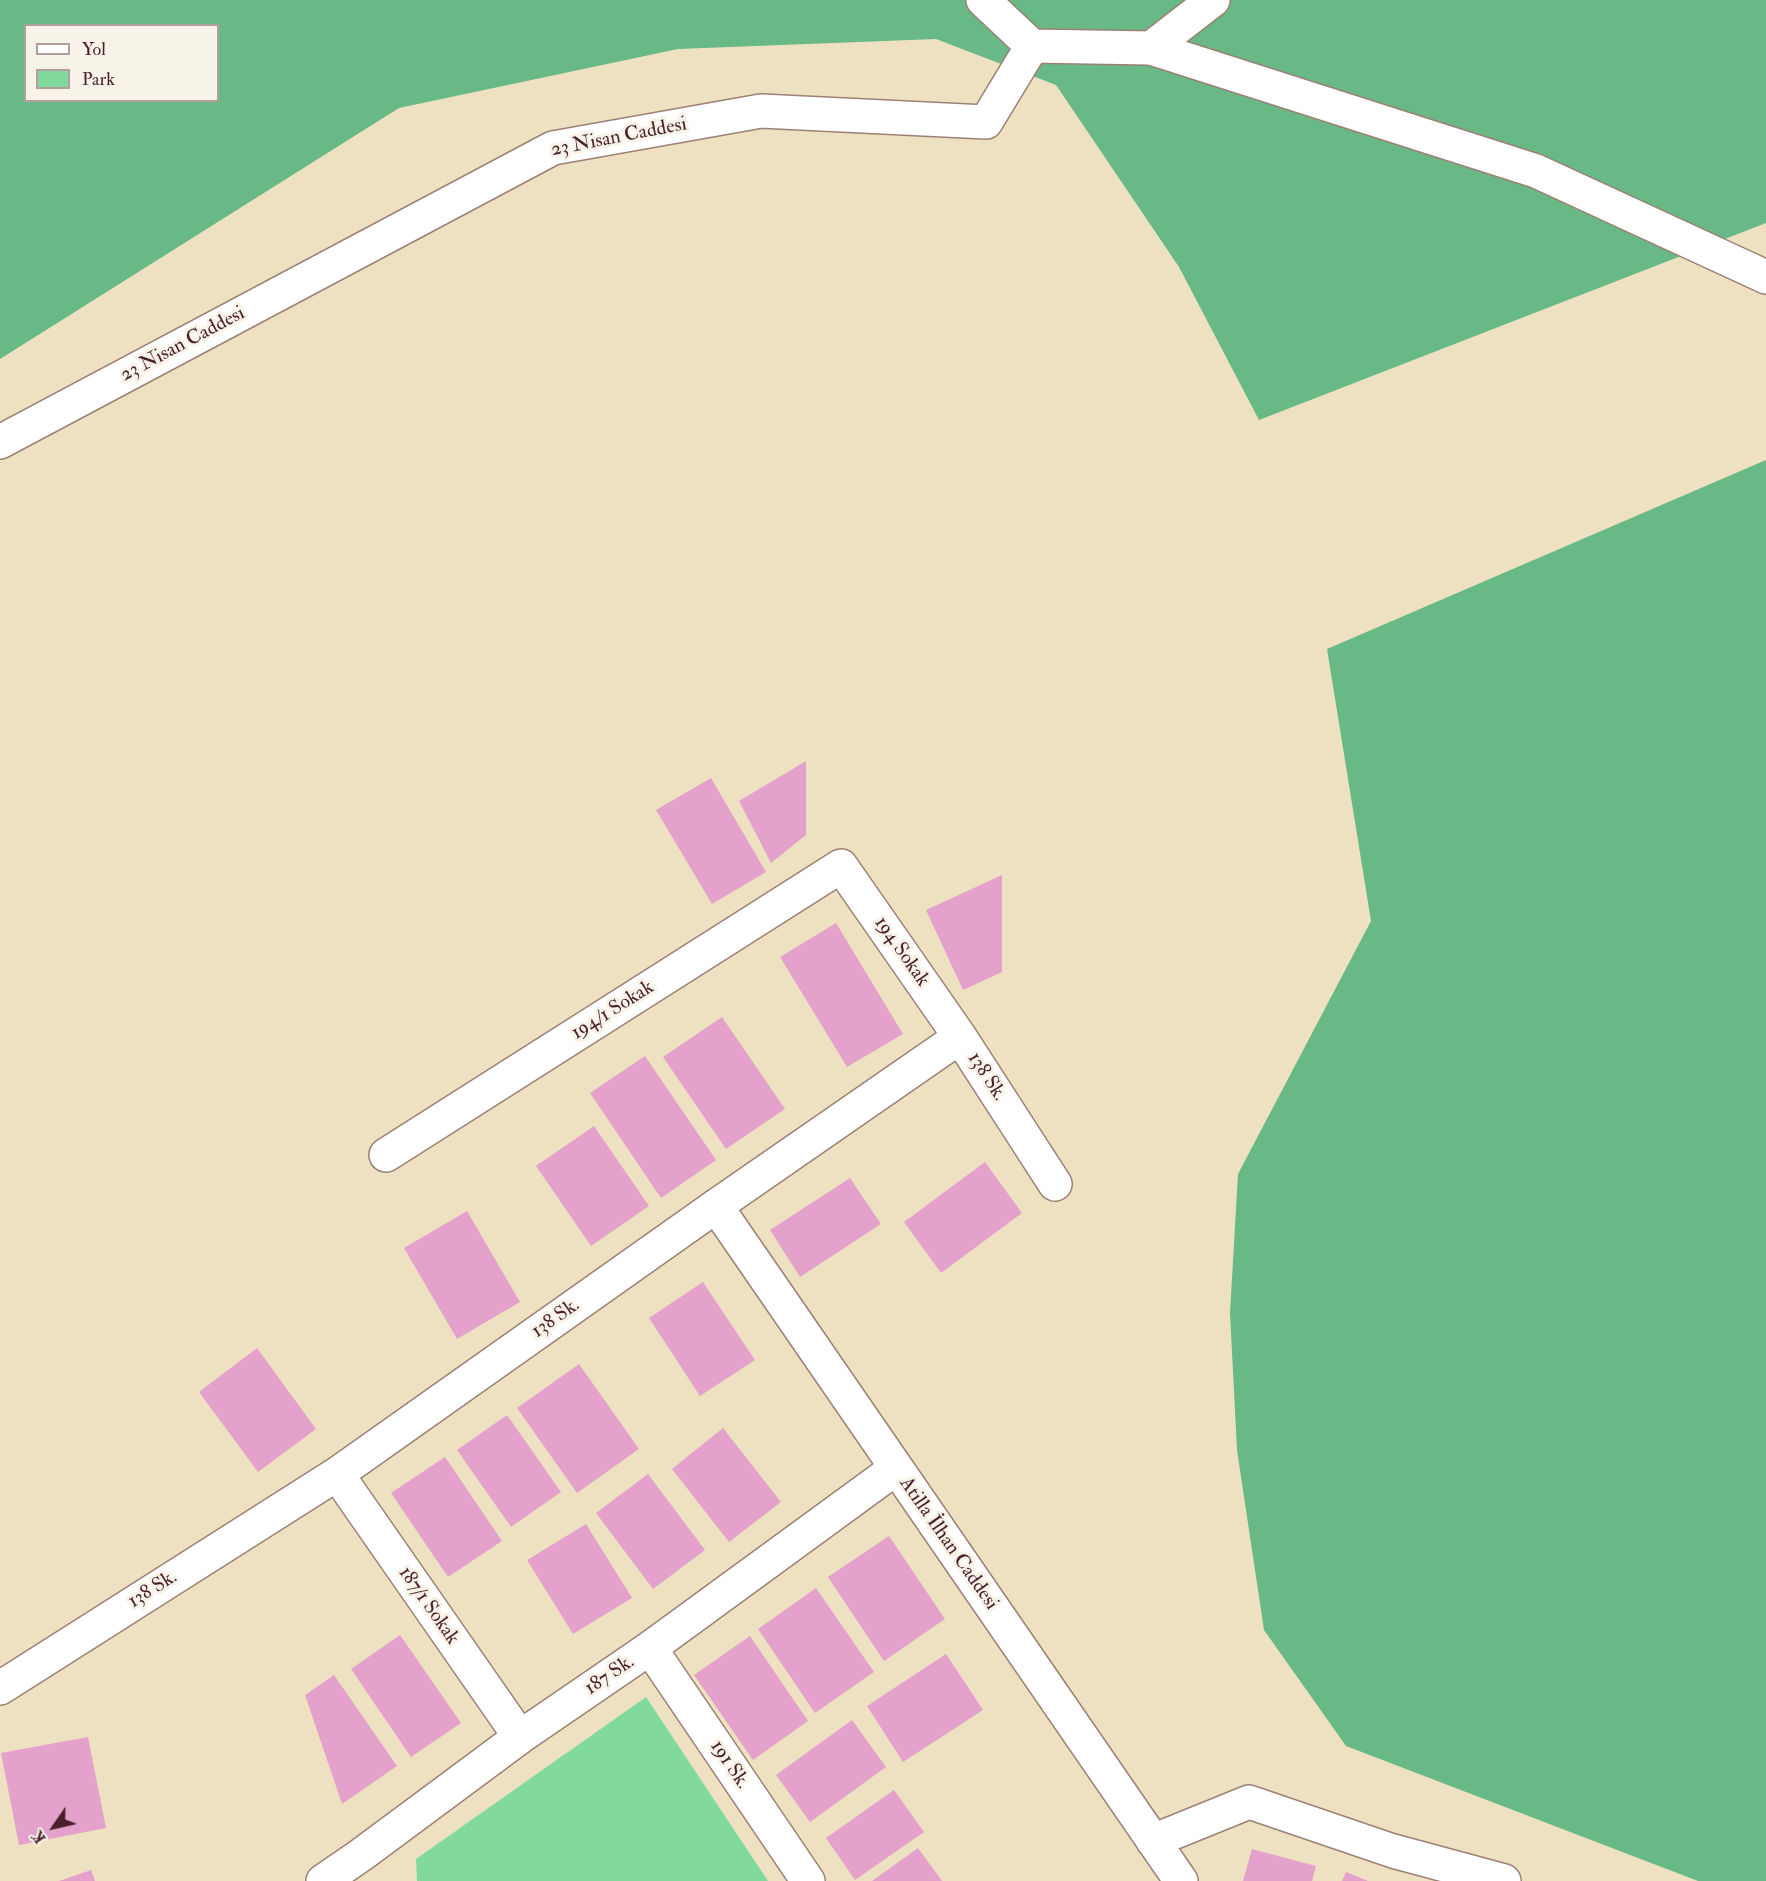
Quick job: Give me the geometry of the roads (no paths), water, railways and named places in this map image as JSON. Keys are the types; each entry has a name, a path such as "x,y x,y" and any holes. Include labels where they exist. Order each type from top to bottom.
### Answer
{"street":[{"path":"983,0 1032,46 1151,48 1536,171 1766,277"},
{"path":"1151,48 1214,0"},
{"name":"23 Nisan Caddesi","path":"0,442 553,148 761,111 986,122 1032,46"},
{"name":"194 Sokak","path":"841,866 960,1037"},
{"name":"194/1 Sokak","path":"386,1155 841,866"},
{"name":"138 Sk.","path":"0,1688 337,1474 960,1037 1055,1185"},
{"name":"Atilla İlhan Caddesi","path":"716,1206 1181,1881"},
{"name":"187 Sk.","path":"322,1881 364,1868 520,1737 650,1648 895,1469"},
{"name":"187/1 Sokak","path":"337,1474 520,1737"},
{"name":"191 Sk.","path":"650,1648 808,1881"},
{"path":"1153,1841 1249,1802 1393,1851 1504,1881"}]}
